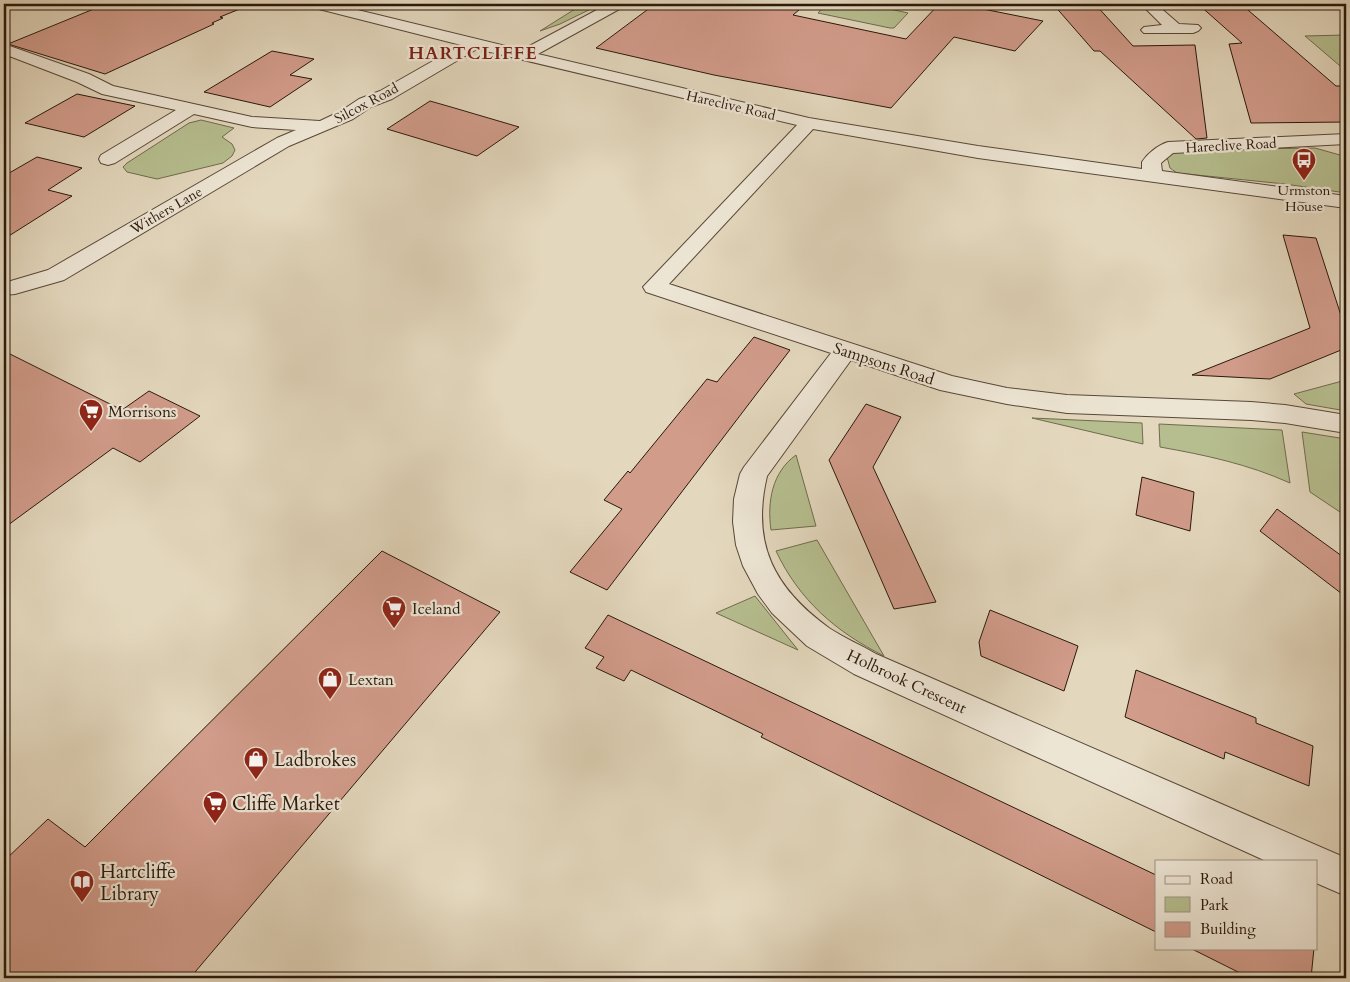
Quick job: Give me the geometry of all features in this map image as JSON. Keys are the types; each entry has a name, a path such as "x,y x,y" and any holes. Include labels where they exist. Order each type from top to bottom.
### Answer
{"street":[{"name":"Hareclive Road","path":"316,4 522,56 809,123 978,152 1346,202"},
{"path":"522,56 618,4"},
{"path":"1148,4 1175,29"},
{"path":"365,103 375,92 420,62 427,48 410,28"},
{"path":"1149,30 1193,28"},
{"name":"Silcox Road","path":"4,49 83,78 108,90 261,124 322,126 348,115 365,103 386,95 452,55 474,44"},
{"path":"4,69 28,58"},
{"path":"488,64 512,60 552,63"},
{"path":"348,115 402,96 429,80 454,71"},
{"path":"108,159 190,108"},
{"name":"Sampsons Road","path":"809,123 654,287 949,384 1007,396 1067,404 1251,411 1285,414 1346,424"},
{"name":"Withers Lane","path":"7,289 56,275 283,142 322,126"},
{"name":"Hareclive Road","path":"1153,176 1151,162 1168,148 1338,139 1346,154"},
{"name":"Holbrook Crescent","path":"845,351 754,474 748,493 746,513 747,534 755,560 773,592 795,616 819,637 865,664 1307,860"},
{"path":"1318,865 1346,877"}],"green space":[{"path":"583,4 601,4 560,24 540,31"},
{"path":"826,4 867,4 908,13 894,28 890,28 818,13"},
{"path":"1346,35 1346,71 1305,36"},
{"path":"201,120 234,128 222,137 232,144 235,150 232,156 223,163 157,179 127,172 123,167 189,123"},
{"path":"1315,148 1340,155 1346,161 1346,193 1285,184 1177,173 1170,168 1167,157 1179,150"},
{"path":"1346,380 1346,411 1306,404 1294,394"},
{"path":"1032,418 1142,423 1143,444"},
{"path":"1159,424 1282,430 1290,483 1258,470 1226,461 1160,447"},
{"path":"1302,432 1346,439 1346,516 1310,492"},
{"path":"796,455 816,526 771,530 771,498 776,479 781,470"},
{"path":"817,540 884,656 850,636 821,613 796,585 776,551"},
{"path":"755,596 798,650 716,613"}],"building":[{"path":"106,4 252,4 220,17 223,18 212,23 214,24 105,74 8,44"},
{"path":"655,4 806,4 793,15 906,39 939,4 982,4 978,8 1043,21 1015,51 954,37 891,108 714,75 596,48"},
{"path":"1053,4 1095,4 1133,46 1195,45 1207,138 1196,139 1100,51 1094,51"},
{"path":"1198,4 1241,4 1336,86 1346,86 1346,122 1251,123 1229,44 1242,43"},
{"path":"272,51 314,59 290,75 312,79 270,107 204,92"},
{"path":"77,94 135,106 84,137 25,123"},
{"path":"430,101 519,127 477,156 387,129"},
{"path":"37,157 82,168 48,190 72,196 4,239 4,176"},
{"path":"1283,235 1316,238 1346,331 1346,348 1270,379 1192,375 1310,328"},
{"path":"754,337 790,350 607,590 570,572 622,509 604,500 628,471 630,473 707,379 717,382"},
{"name":"Morrisons","path":"4,351 122,410 149,391 200,416 140,462 113,448 4,528"},
{"path":"866,404 901,417 873,467 936,602 894,609 829,460"},
{"path":"1142,477 1194,492 1190,531 1136,515"},
{"path":"1277,509 1346,559 1346,597 1260,531"},
{"path":"382,551 500,612 190,978 4,978 4,861 48,819 85,847"},
{"path":"990,610 1078,646 1064,691 981,656 979,642"},
{"path":"608,615 1155,875 1155,932 761,737 763,734 631,670 624,681 596,668 604,657 585,648"},
{"path":"1136,670 1256,718 1256,723 1313,746 1309,786 1225,752 1224,759 1125,717"},
{"path":"1194,950 1314,950 1311,978 1250,978"}],"place":[{"name":"Urmston House","path":"1304,181"},
{"name":"Morrisons","path":"91,432"},
{"name":"Iceland","path":"394,629"},
{"name":"Lextan","path":"330,700"},
{"name":"Ladbrokes","path":"256,780"},
{"name":"Cliffe Market","path":"215,824"},
{"name":"Hartcliffe Library","path":"82,903"}],"district":[{"name":"HARTCLIFFE","path":"473,53"}]}
